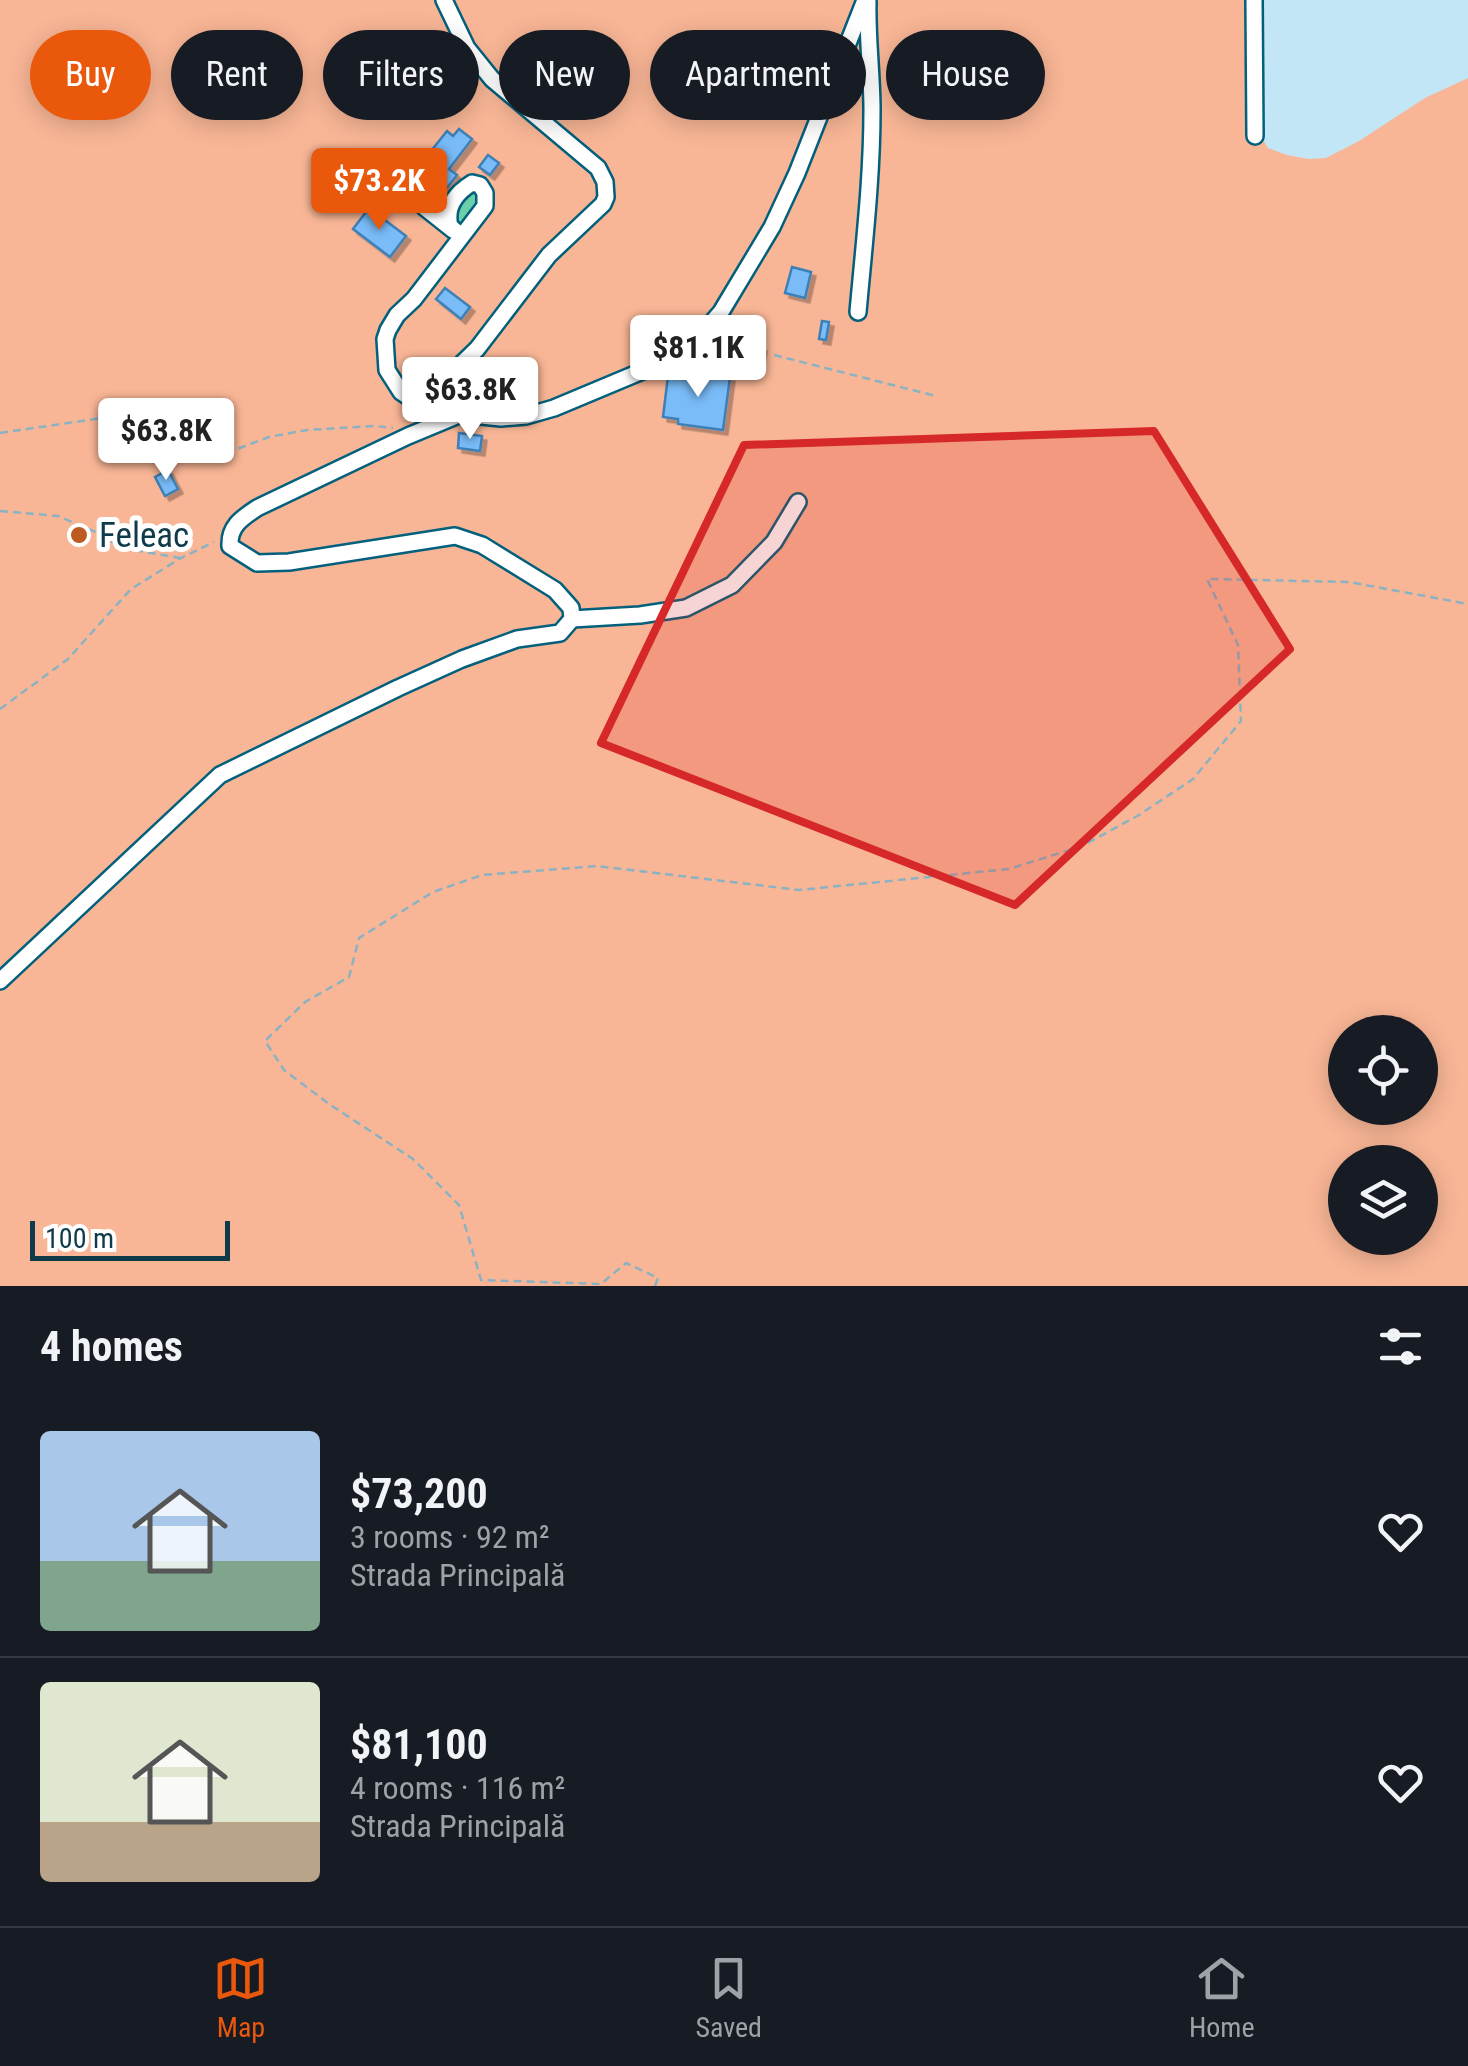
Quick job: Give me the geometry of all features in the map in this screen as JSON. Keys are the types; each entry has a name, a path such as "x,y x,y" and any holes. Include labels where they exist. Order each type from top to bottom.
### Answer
{"street":[{"path":"436,409 445,380 476,349 550,255 598,211 606,191 604,176 598,168 492,80 468,48 444,0"},
{"path":"424,207 457,233 414,299 397,315 385,339 387,370 401,392 422,406 460,414 526,416 652,367 677,353 721,312 772,228 866,0"},
{"path":"858,312 872,110 866,0"},
{"path":"1254,0 1255,136"},
{"path":"0,981 220,776 430,673 518,639 560,633 572,619 571,608 555,590 482,546 454,536 290,562 257,562 230,546 229,534 238,521 257,508 460,414"},
{"path":"572,619 686,608 732,585 774,542 798,502"}],"path":[{"path":"774,355 936,396"},
{"path":"0,433 102,418 169,428 205,450 229,452 269,437 307,430 375,426 402,429"},
{"path":"0,511 58,516 122,548 181,558"},
{"path":"0,708 68,659 132,589 229,534"},
{"path":"655,1286 658,1278 626,1263 601,1284 482,1280 459,1205 414,1159 284,1070 265,1041 305,1002 349,978 359,938 434,892 482,875 597,866 799,890 1010,869 1082,846 1193,780 1241,721 1238,645 1208,580 1349,582 1468,604"}],"highlighted area":[{"path":"1154,431 1290,649 1015,905 601,743 744,445"}],"shaded area":[{"path":"0,0 1249,0 1258,131 1268,148 1308,159 1326,158 1425,98 1468,78 1468,1286 0,1286"},
{"path":"474,191 482,199 466,222 459,223 455,219 458,206"}],"building":[{"path":"459,129 472,139 449,169 457,175 446,189 439,183 432,192 411,176 447,131 453,136"},
{"path":"488,155 499,163 490,175 479,167"},
{"path":"369,208 406,236 390,257 353,229"},
{"path":"792,267 811,272 805,298 785,293"},
{"path":"445,288 470,307 461,319 436,299"},
{"path":"822,321 829,322 826,340 819,339"},
{"path":"724,341 762,347 758,369 719,364"},
{"path":"686,371 730,377 723,430 678,424 678,419 663,417 668,376 684,379"},
{"path":"459,433 482,436 480,451 458,448"},
{"path":"168,470 178,489 165,496 155,477"}],"place":[{"name":"Feleac","path":"79,535"}]}
